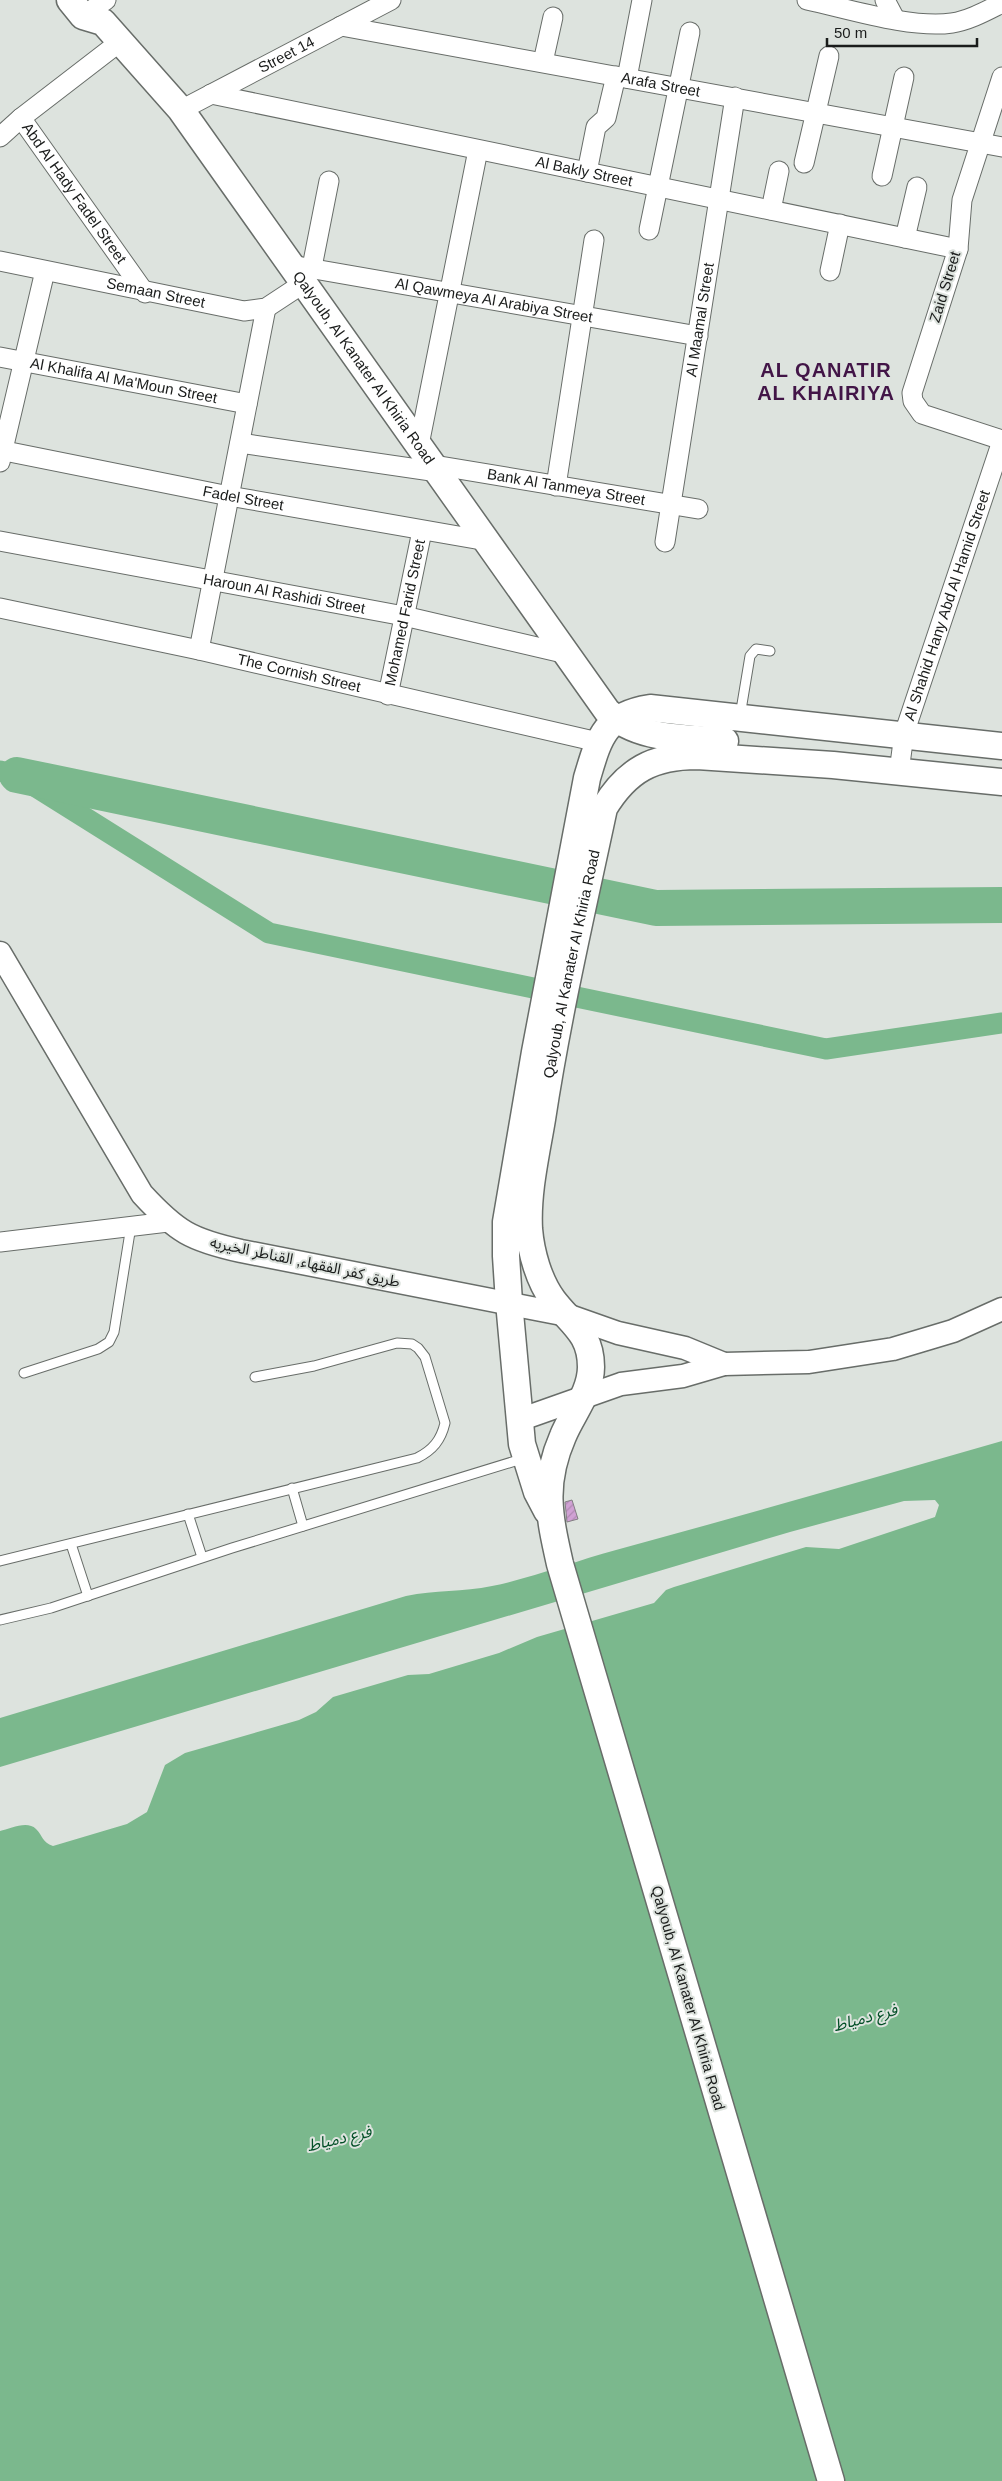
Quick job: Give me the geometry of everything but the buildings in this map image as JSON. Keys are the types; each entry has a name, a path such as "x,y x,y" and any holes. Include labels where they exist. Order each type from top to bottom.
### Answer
{"main road":[{"name":"Qalyoub, Al Kanater Al Khiria Road","path":"94,7 181,110 302,271 430,461 607,711 616,719"},
{"name":"Qalyoub, Al Kanater Al Khiria Road","path":"548,1514 549,1494 556,1454 588,1384 591,1369 590,1354 582,1333 553,1300 544,1284 532,1250 529,1232 530,1195 543,1054 587,778 598,742 605,730 616,719 636,710 650,708 1002,746"},
{"path":"616,719 632,729 649,734 807,749 826,758 833,765"},
{"name":"Qalyoub, Al Kanater Al Khiria Road","path":"831,2481 560,1564 548,1514 537,1492 525,1458 519,1420 509,1302 506,1222 543,1054 604,808 616,788 628,776 660,760 678,756 833,765 1002,782"}],"street":[{"path":"586,172 596,127 606,118 622,77 642,0"},
{"path":"807,0 895,19 934,25 954,23 973,18 1002,3"},
{"path":"885,0 895,19"},
{"name":"Street 14","path":"181,110 342,26 383,2"},
{"path":"543,62 553,17"},
{"name":"Arafa Street","path":"342,26 1002,147"},
{"path":"649,230 690,32"},
{"path":"0,137 21,118 121,41"},
{"path":"804,163 829,56"},
{"path":"882,176 904,76"},
{"name":"Zaid Street","path":"1002,77 962,200 958,249 914,385 913,401 922,414 930,418 1002,440"},
{"name":"Al Bakly Street","path":"211,94 958,249"},
{"name":"Al Maamal Street","path":"665,542 735,97"},
{"name":"Abd Al Hady Fadel Street","path":"21,118 145,292"},
{"path":"430,461 450,291 478,150"},
{"path":"771,210 779,171"},
{"path":"302,271 329,181"},
{"path":"905,238 917,187"},
{"path":"830,271 840,224"},
{"path":"556,486 594,240"},
{"name":"Semaan Street","path":"0,261 234,311 254,311 266,308 302,271"},
{"path":"1,454 44,271"},
{"name":"Al Qawmeya Al Arabiya Street","path":"302,271 450,291 698,336"},
{"path":"199,650 266,308"},
{"name":"Al Khalifa Al Ma'Moun Street","path":"0,357 247,404"},
{"name":"Al Shahid Hany Abd Al Hamid Street","path":"898,772 904,734 1002,440"},
{"name":"Bank Al Tanmeya Street","path":"240,443 430,461 556,486 698,509"},
{"name":"Fadel Street","path":"1,454 422,531 487,541"},
{"name":"Mohamed Farid Street","path":"388,695 422,531"},
{"name":"Haroun Al Rashidi Street","path":"0,541 404,616 567,654"},
{"name":"The Cornish Street","path":"0,608 199,650 598,742"},
{"name":"طريق كفر الفقهاء, القناطر الخيريه","path":"0,953 142,1194 168,1222 190,1236 215,1245 567,1315 618,1333 685,1348 724,1364"},
{"path":"0,1242 168,1222"},
{"name":"طريق كفر الفقهاء, القناطر الخيريه","path":"519,1420 621,1384 683,1376 724,1364 809,1362 893,1349 953,1331 1002,1309"}],"lane":[{"path":"740,717 750,656 756,649 770,651"},
{"path":"24,1372 98,1349 109,1342 114,1332 131,1226"},
{"path":"0,1561 426,1454 440,1440 446,1423 439,1397 422,1352 412,1344 404,1342 314,1366 255,1377"},
{"path":"0,1620 51,1608 303,1526 525,1458"},
{"path":"292,1488 303,1526"},
{"path":"188,1514 202,1558"},
{"path":"71,1544 88,1596"}],"water":[{"name":"فرع دمياط","path":"1002,1441 1002,2481 0,2481 0,1831 23,1825 32,1826 45,1841 53,1846 127,1824 147,1812 165,1765 185,1753 299,1720 316,1712 333,1697 408,1675 429,1674 499,1653 537,1637 654,1603 666,1590 674,1587 806,1547 839,1549 935,1517 939,1505 935,1500 904,1501 790,1532 0,1767 0,1718 406,1596 481,1588 507,1583 601,1554"}],"waterway":[{"path":"0,771 17,775 269,933 826,1049 1002,1023"},
{"path":"17,775 656,908 1002,905"}],"district":[{"name":"AL QANATIR AL KHAIRIYA","path":"826,382"}]}
